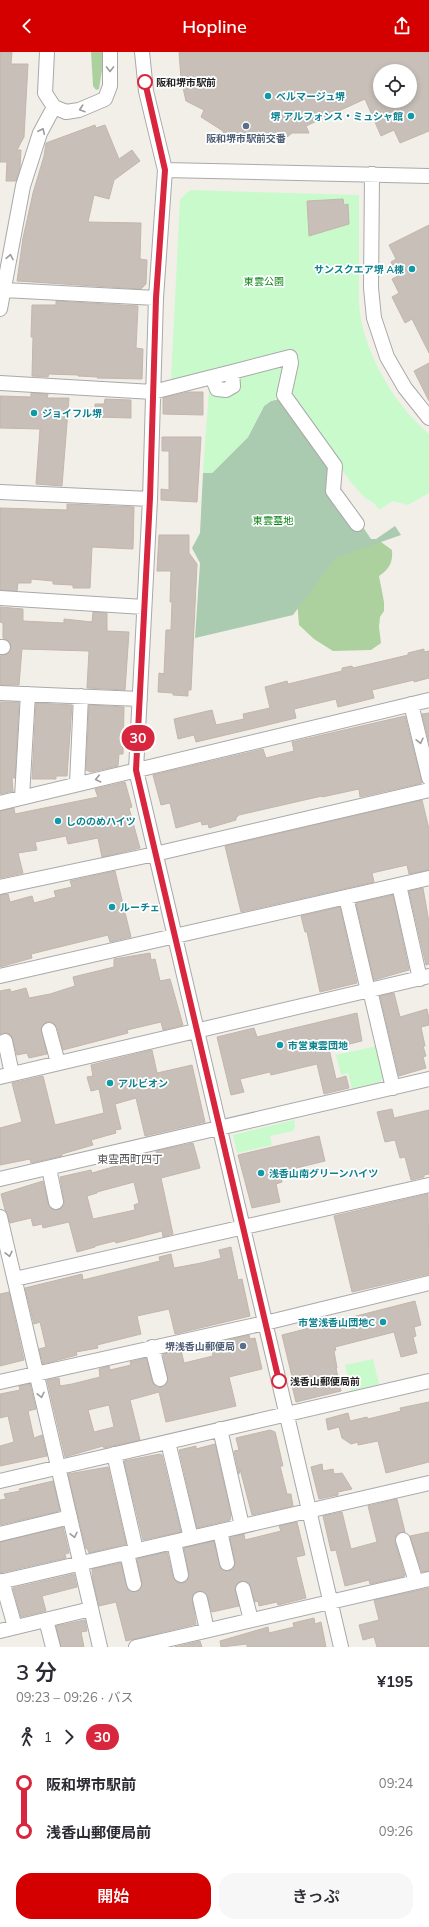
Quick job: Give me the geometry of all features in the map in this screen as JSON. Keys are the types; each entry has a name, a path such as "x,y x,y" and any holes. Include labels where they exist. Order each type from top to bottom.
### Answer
{"street":[{"path":"47,52 45,93 54,107 66,112 79,110 105,99 110,86 110,52"},
{"path":"142,52 146,91 165,170 156,298 150,498 136,770 341,1647"},
{"path":"0,309 24,186 40,133 54,107"},
{"path":"165,170 429,176"},
{"path":"372,174 371,288 374,318 387,357 404,388 429,418"},
{"path":"4,290 156,298"},
{"path":"0,383 153,392 212,377 217,389 226,390 233,386 232,372 290,356 291,363 284,396 335,466 333,491 357,524"},
{"path":"0,492 150,498"},
{"path":"0,598 144,607"},
{"path":"0,693 140,699"},
{"path":"22,797 28,694"},
{"path":"76,784 81,696"},
{"path":"0,803 429,700"},
{"path":"412,704 429,778"},
{"path":"0,887 156,854 429,790"},
{"path":"0,976 429,878"},
{"path":"5,1040 6,1075 425,978 399,885"},
{"path":"346,897 393,1088"},
{"path":"49,1030 58,1063"},
{"path":"0,1179 220,1129 429,1079"},
{"path":"49,1168 56,1202"},
{"path":"15,1280 429,1185"},
{"path":"0,1216 100,1647"},
{"path":"0,1382 265,1323 429,1283"},
{"path":"152,1347 160,1379"},
{"path":"0,1481 429,1381"},
{"path":"220,1430 242,1526"},
{"path":"168,1442 191,1538"},
{"path":"114,1454 132,1552 134,1584"},
{"path":"15,1627 1,1582 429,1483"},
{"path":"0,1534 70,1517"},
{"path":"220,1531 227,1563"},
{"path":"136,1647 422,1581 403,1540"},
{"path":"174,1542 181,1574"},
{"path":"243,1589 251,1620"},
{"path":"200,1598 207,1630"},
{"path":"0,1631 91,1608"},
{"path":"46,1620 52,1647"}],"green space":[{"path":"91,52 102,52 103,64 99,89 96,90 93,86"},
{"name":"東雲公園","path":"190,190 359,195 359,308 361,320 371,352 386,382 395,397 417,423 429,434 429,493 408,505 393,501 379,510 374,503 364,497 350,481 288,395 271,401 264,406 248,437 212,473 203,473 209,388 218,395 230,396 235,365 171,380 180,199"},
{"name":"東雲墓地","path":"289,397 342,469 338,490 371,539 376,539 395,526 401,535 335,558 293,615 195,638 200,563 192,548 200,533 203,473 212,473 248,437 264,406 271,401"},
{"path":"366,540 381,542 392,550 390,565 379,576 384,602 384,611 380,617 379,627 381,643 371,650 333,651 314,639 299,625 295,576"},
{"path":"377,1046 384,1076 380,1082 352,1089 348,1073 341,1075 336,1055"},
{"path":"294,1120 295,1127 293,1131 270,1136 272,1145 237,1153 233,1135"},
{"path":"373,1359 379,1384 351,1391 345,1365"}],"building":[{"path":"0,52 12,52 11,64 28,64 24,137 17,150 21,150 20,167 16,181 6,181 7,162 0,162"},
{"name":"ベルマージュ堺","path":"179,52 429,52 429,131 400,143 394,130 381,136 365,99 306,126 309,133 292,133 286,138 280,132 266,137 264,131 244,136 225,136 223,131 201,117 204,110 186,101 181,79"},
{"path":"95,125 96,128 105,125 119,159 132,150 140,161 114,180 109,199 94,195 88,222 141,223 140,259 147,260 146,284 141,289 17,281 23,238 46,143"},
{"path":"343,199 344,205 348,204 349,224 309,236 307,201"},
{"name":"サンスクエア堺 A棟","path":"429,225 429,353 412,319 405,323 392,297 399,293 392,279 398,276 391,262 396,259 389,245"},
{"path":"56,301 138,306 136,348 143,349 142,379 97,378 98,377 49,374 48,377 32,376 32,305 56,305"},
{"path":"429,363 429,401 414,371"},
{"path":"188,392 203,392 203,415 163,414 163,398"},
{"path":"31,393 48,394 47,398 69,398 62,486 36,484 40,429 0,428 0,396 31,397"},
{"path":"105,399 131,400 131,418 95,417 95,404 104,404"},
{"path":"162,437 201,437 197,502 161,500 161,489 169,490 169,451 162,451"},
{"path":"67,504 134,507 133,549 92,547 90,588 73,588 73,585 53,584 53,581 31,579 31,583 18,583 17,591 0,590 0,508 67,510"},
{"path":"159,535 189,535 189,553 197,564 191,690 188,690 188,696 158,692 159,673 164,674 166,630 171,630 172,602 170,602 171,571 157,571"},
{"path":"0,607 23,609 23,621 64,623 64,619 92,622 93,612 107,613 107,631 129,632 125,690 87,688 89,651 22,649 19,685 0,685 0,656 8,654 11,647 10,642 3,638 3,623 0,622"},
{"path":"424,649 424,652 429,651 429,678 372,690 374,698 338,707 336,699 294,709 296,718 255,728 196,742 194,735 178,739 174,719 212,710 216,725 244,719 243,714 270,708 265,687 287,681 288,684 342,671 342,668 352,666 353,668 408,655 408,653"},
{"path":"0,702 19,702 15,778 12,778 13,791 0,794"},
{"path":"36,703 72,705 67,776 56,776 56,779 32,779"},
{"path":"89,705 124,707 123,754 119,754 118,766 91,772 86,770"},
{"path":"429,713 429,742 422,714"},
{"path":"405,716 422,783 360,797 359,789 322,796 239,815 236,820 209,828 208,824 202,825 201,821 176,828 170,803 161,805 153,775 263,749 266,758 294,751 292,742"},
{"path":"125,782 132,807 129,808 140,848 102,857 98,838 68,844 66,836 35,842 37,850 18,853 23,873 0,878 0,811 14,808 15,814 98,797 95,789"},
{"path":"422,800 429,829 429,870 409,874 407,865 372,873 374,882 241,912 225,846"},
{"path":"115,871 131,937 110,942 108,935 31,954 32,958 0,967 0,895 8,894 10,902 32,896 34,903 56,897 54,891 72,887 70,881"},
{"path":"423,888 429,922 429,964 426,965 409,891"},
{"path":"393,895 409,970 374,980 356,903"},
{"path":"340,907 357,983 320,992 307,932 305,932 301,916"},
{"path":"150,953 151,960 155,959 160,981 170,979 183,1025 163,1030 161,1022 127,1030 128,1033 63,1050 57,1027 52,1022 47,1022 41,1028 47,1054 29,1058 27,1053 17,1055 11,1035 7,1033 0,1034 0,991 10,989 11,992 26,988 29,998 50,994 75,986 73,977 114,967 114,959"},
{"path":"394,993 400,1017 427,1009 429,1019 429,1025 421,1027 425,1046 423,1046 426,1056 423,1057 426,1068 399,1076 380,996"},
{"name":"市営東雲団地","path":"357,1013 362,1041 329,1049 336,1079 346,1076 349,1088 324,1094 317,1064 271,1075 270,1072 240,1079 244,1092 231,1095 217,1037 254,1028 257,1037"},
{"path":"152,1050 157,1073 192,1065 205,1122 145,1136 136,1098 115,1104 121,1129 115,1130 116,1133 91,1140 93,1145 62,1154 62,1156 31,1163 30,1159 0,1165 0,1128 22,1122 12,1083 43,1076 55,1125 104,1113 99,1089 91,1091 87,1077 93,1076 91,1065"},
{"path":"392,1109 394,1118 429,1110 429,1174 424,1175 424,1177 411,1180 405,1157 400,1158 395,1140 385,1142 377,1112"},
{"name":"浅香山南グリーンハイツ","path":"319,1136 325,1161 280,1172 282,1182 276,1184 280,1202 252,1208 238,1155"},
{"path":"193,1143 200,1168 161,1178 173,1234 163,1237 162,1231 116,1243 115,1241 77,1252 69,1222 43,1228 42,1224 33,1226 31,1218 10,1223 1,1194 43,1181 49,1207 58,1210 64,1205 60,1177 91,1170 92,1173 137,1160 138,1162 158,1157 156,1151","holes":["134,1182 139,1203 134,1205 135,1210 93,1219 87,1196"]},
{"path":"428,1194 429,1274 352,1292 334,1216"},
{"path":"231,1247 238,1280 242,1279 250,1316 175,1334 169,1309 137,1316 141,1334 97,1345 98,1348 76,1352 77,1355 43,1364 39,1349 46,1347 40,1322 34,1324 25,1288 82,1274 83,1280 160,1261 159,1257 171,1254 174,1268 201,1263 221,1258 219,1250"},
{"path":"9,1292 24,1360 0,1366 0,1294"},
{"path":"415,1301 421,1325 414,1327 416,1336 413,1337 417,1353 401,1357 394,1332 335,1347 336,1368 341,1391 296,1402 292,1386 294,1385 282,1335"},
{"path":"249,1335 250,1339 255,1338 262,1369 229,1377 236,1406 166,1422 159,1392 130,1400 140,1440 104,1448 103,1446 65,1457 47,1380 59,1378 60,1386 72,1384 100,1377 99,1369 109,1366 110,1370 131,1365 130,1362 146,1358 152,1381 157,1387 162,1387 168,1381 163,1354 181,1350 184,1363 213,1356 212,1351 226,1348 224,1341","holes":["109,1405 114,1427 94,1432 88,1410"]},
{"path":"30,1384 36,1409 28,1411 34,1438 42,1435 47,1456 0,1466 0,1446 14,1442 8,1416 0,1418 0,1394 20,1390 19,1386"},
{"path":"429,1402 429,1462 386,1473 378,1441 358,1445 358,1442 351,1444 342,1438 339,1427 328,1430 326,1419 348,1413 350,1421 367,1417 368,1419 401,1411 400,1408"},
{"path":"270,1430 275,1432 283,1466 280,1466 287,1494 291,1494 293,1506 252,1515 240,1469 239,1474 234,1451 239,1450 236,1438"},
{"path":"215,1444 231,1515 230,1520 197,1528 179,1450 196,1446 196,1449"},
{"path":"160,1454 162,1455 181,1532 143,1540 124,1461"},
{"path":"322,1464 323,1471 333,1469 334,1474 342,1473 352,1489 338,1492 338,1495 319,1499 311,1467"},
{"path":"108,1467 126,1544 89,1553 87,1548 86,1549 68,1474"},
{"path":"53,1481 60,1511 0,1525 0,1500 6,1499 4,1494 20,1491 19,1489"},
{"path":"397,1499 405,1532 397,1534 395,1542 405,1576 370,1584 369,1580 345,1586 336,1550 331,1551 323,1516 342,1512 351,1549 377,1542 368,1506"},
{"path":"297,1522 305,1555 296,1557 306,1598 278,1605 277,1602 259,1606 258,1601 255,1602 249,1583 241,1581 235,1587 239,1606 212,1612 206,1594 198,1591 192,1597 196,1624 126,1641 116,1602 99,1606 93,1581 93,1569 121,1563 128,1589 136,1592 140,1590 142,1583 137,1559 167,1552 173,1577 178,1583 183,1583 187,1581 189,1574 184,1548 214,1541 220,1568 229,1571 233,1569 235,1562 230,1538 244,1534 245,1540 281,1531 279,1526"},
{"path":"63,1527 69,1553 65,1554 66,1558 0,1573 0,1542"},
{"path":"429,1532 429,1571 422,1572 410,1536"},
{"path":"74,1574 77,1587 42,1596 46,1611 21,1617 13,1588"},
{"path":"429,1588 429,1647 377,1647 374,1637 363,1640 359,1625 379,1620 374,1600"},
{"path":"314,1618 315,1624 321,1622 326,1647 247,1647 247,1644 221,1647 220,1641 268,1627 269,1633 294,1627 293,1623"},
{"path":"85,1620 87,1631 81,1632 84,1647 61,1647 56,1626"},
{"path":"200,1641 202,1647 175,1647"}],"bus line":[{"name":"30","path":"145,82 165,170 156,298 150,498 136,770 279,1381"}],"place":[{"name":"阪和堺市駅前","path":"145,82"},
{"name":"ベルマージュ堺","path":"268,96"},
{"name":"堺 アルフォンス・ミュシャ館","path":"411,116"},
{"name":"阪和堺市駅前交番","path":"246,126"},
{"name":"サンスクエア堺 A棟","path":"412,269"},
{"name":"ジョイフル堺","path":"34,413"},
{"name":"しののめハイツ","path":"58,821"},
{"name":"ルーチェ","path":"112,907"},
{"name":"市営東雲団地","path":"280,1045"},
{"name":"アルビオン","path":"110,1083"},
{"name":"浅香山南グリーンハイツ","path":"261,1173"},
{"name":"市営浅香山団地C","path":"383,1322"},
{"name":"堺浅香山郵便局","path":"243,1346"},
{"name":"浅香山郵便局前","path":"279,1381"}],"district":[{"name":"東雲西町四丁","path":"130,1159"}]}
